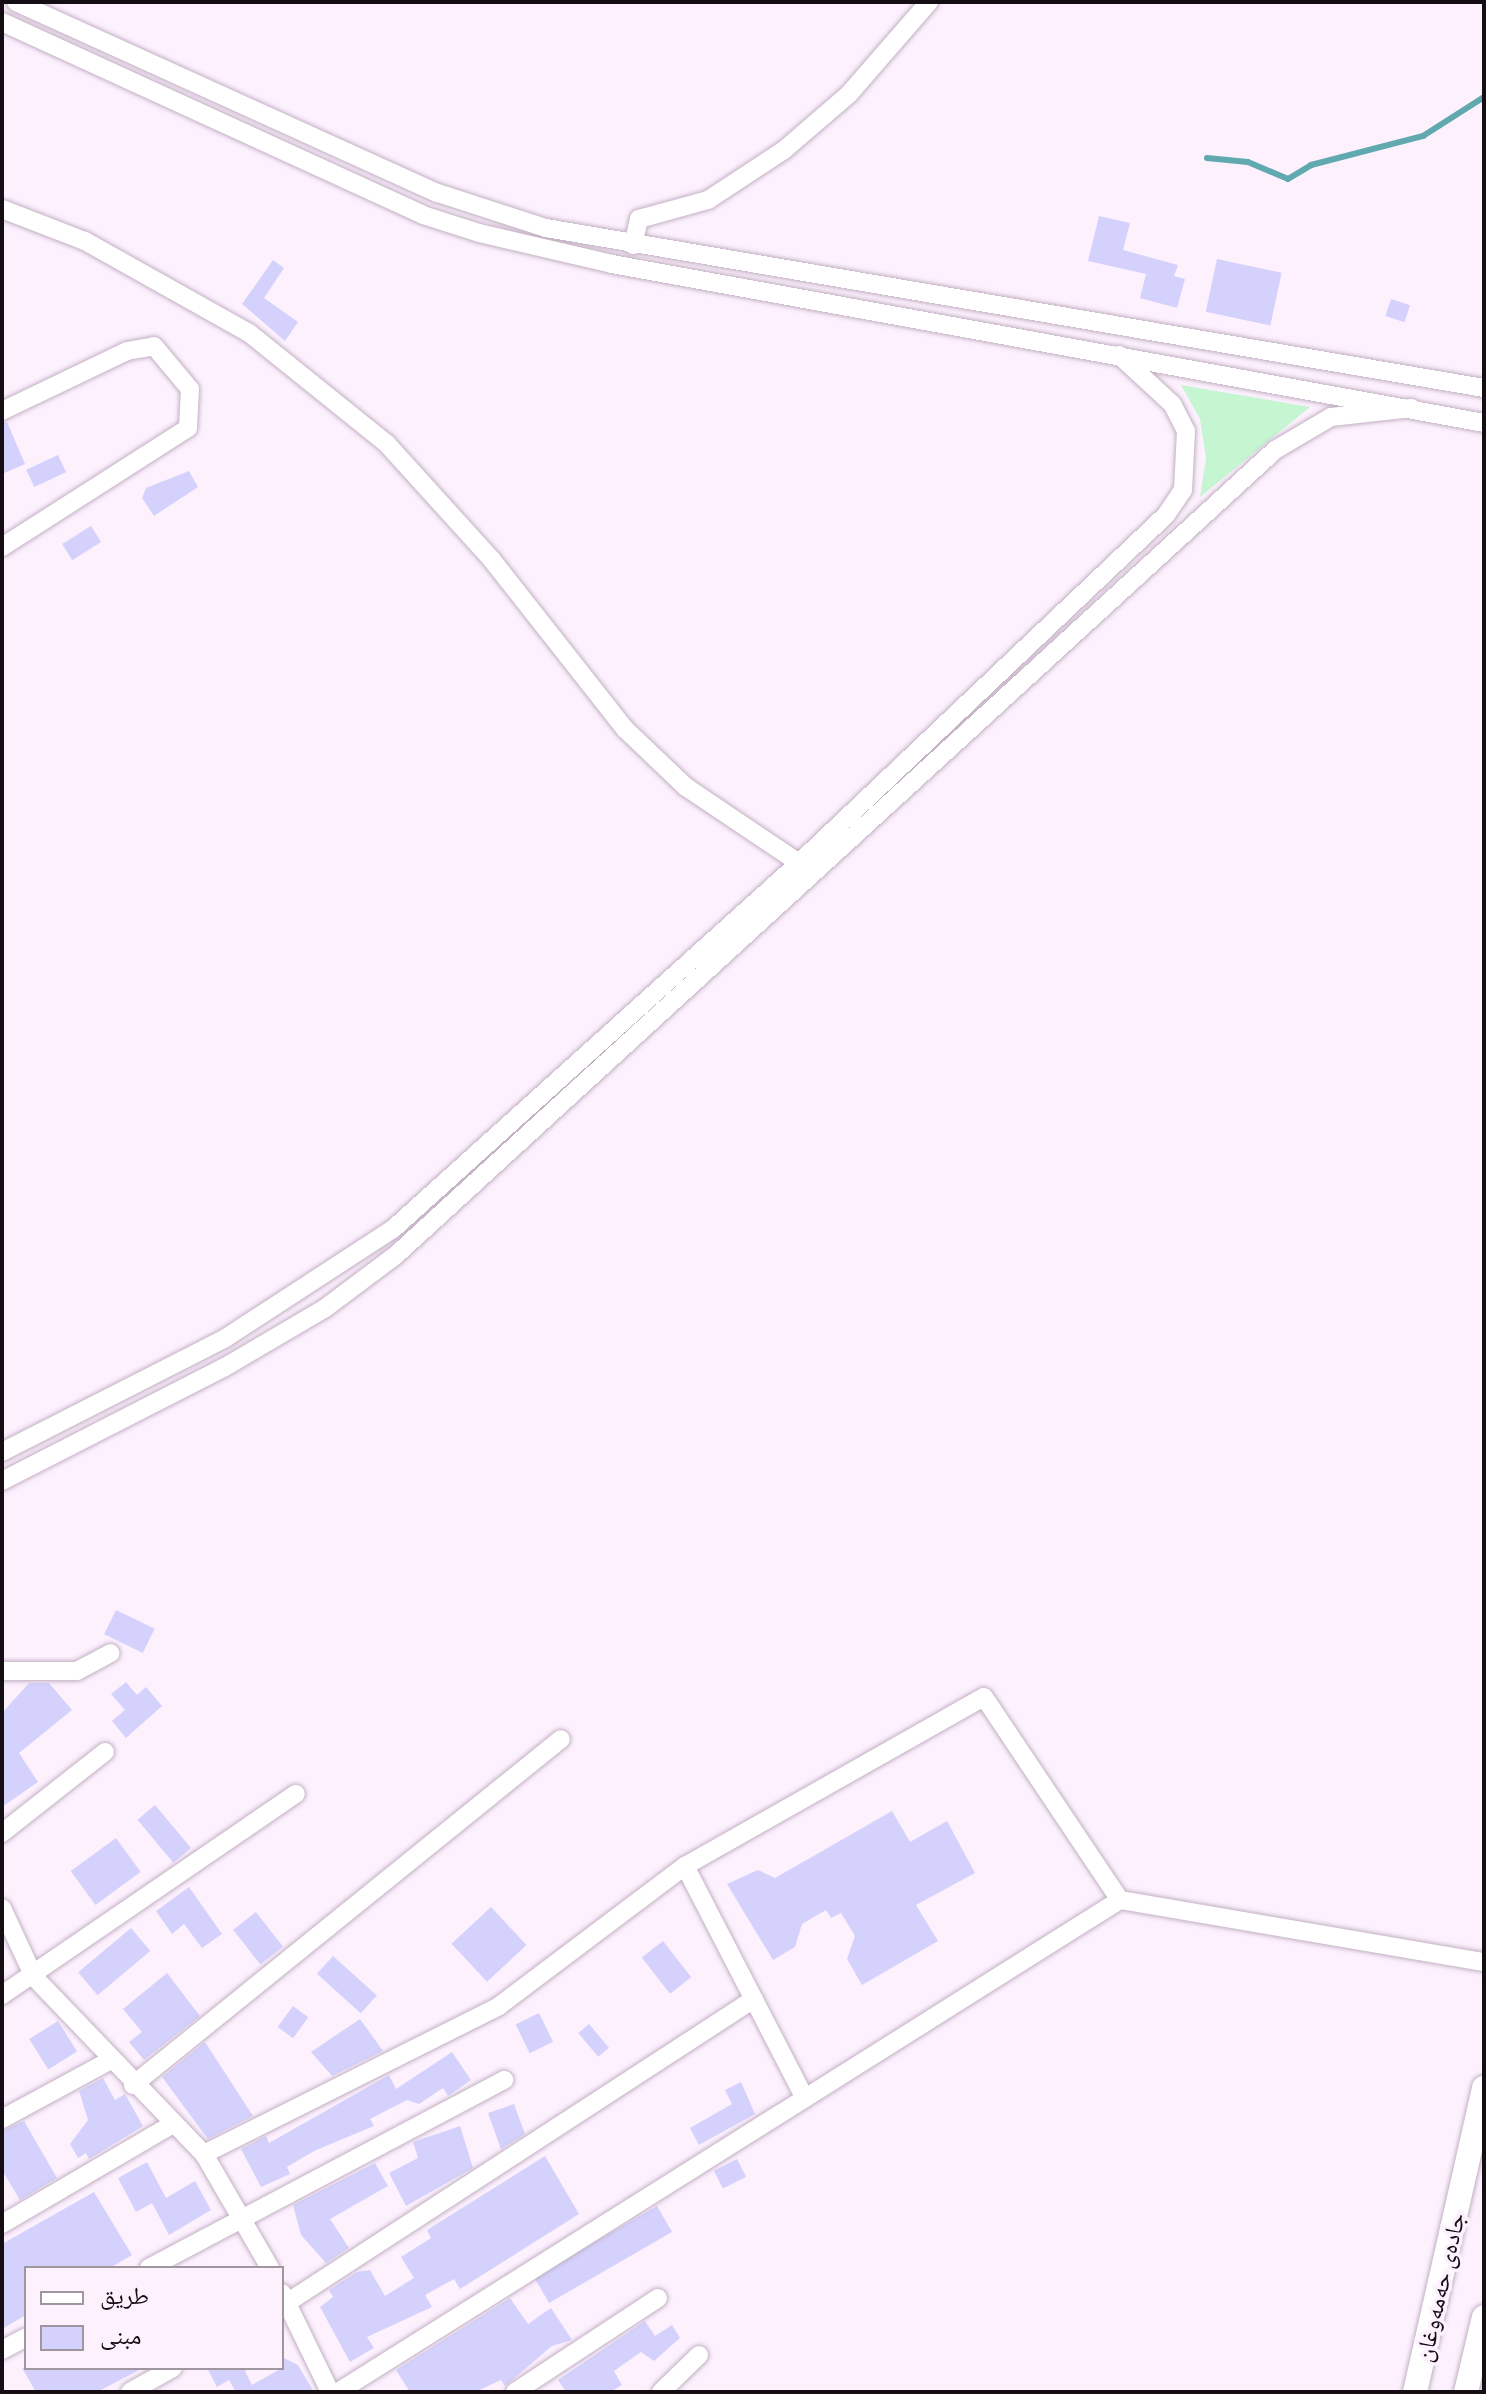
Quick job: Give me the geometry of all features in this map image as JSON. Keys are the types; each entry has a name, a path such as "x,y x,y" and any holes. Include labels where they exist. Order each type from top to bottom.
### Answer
{"main road":[{"name":"جادەی حەمەوغان","path":"1415,2392 1484,2088"},
{"name":"جادەی حەمەوغان","path":"1466,2392 1484,2317"}],"street":[{"path":"16,2 438,193 546,228 1484,388"},
{"path":"633,245 639,219 708,200 784,150 849,94 929,2"},
{"path":"2,22 423,215 612,264 1484,423"},
{"path":"2,209 85,241 249,333 387,444 492,560 625,729 686,787 799,863"},
{"path":"882,314 887,286"},
{"path":"2,411 127,351 154,346 190,389 188,428 2,547"},
{"path":"2,1452 322,1282 523,1113 799,863 1166,515 1189,460 1172,404 1119,355"},
{"path":"2,1481 324,1309 538,1128 1299,433 1331,417 1411,408"},
{"path":"1108,570 1126,590"},
{"path":"523,1113 538,1128"},
{"path":"2,1671 77,1671 111,1653"},
{"path":"204,2154 499,2006 685,1866 984,1697 1120,1900"},
{"path":"133,2085 561,1739"},
{"path":"2,1833 105,1752"},
{"path":"2,1995 34,1977 296,1794"},
{"path":"685,1866 805,2098"},
{"path":"338,2392 1120,1900 1484,1962"},
{"path":"2,1908 34,1977 109,2061 204,2154 244,2215 269,2266"},
{"path":"330,2392 284,2301 754,1999"},
{"path":"2,2119 109,2061"},
{"path":"153,2266 504,2080"},
{"path":"2,2224 173,2124"},
{"path":"515,2392 658,2298"},
{"path":"2,2350 24,2338"},
{"path":"661,2392 699,2355"},
{"path":"130,2392 169,2370"}],"green space":[{"path":"1181,385 1310,407 1200,497 1206,458 1200,419"}],"building":[{"path":"1099,216 1130,223 1123,250 1178,265 1174,276 1185,279 1177,308 1140,298 1146,274 1088,261"},
{"path":"1217,259 1282,273 1270,326 1206,312"},
{"path":"273,260 284,268 264,298 298,322 285,341 242,304"},
{"path":"1391,299 1410,305 1404,322 1385,316"},
{"path":"7,422 25,464 2,474 2,423"},
{"path":"58,455 66,472 34,487 26,470"},
{"path":"189,471 198,487 154,516 142,498 146,488"},
{"path":"91,526 101,542 72,560 62,544"},
{"path":"116,1610 155,1629 143,1653 104,1634"},
{"path":"126,1682 137,1695 146,1687 162,1706 126,1738 112,1721 125,1710 111,1694"},
{"path":"29,1683 49,1683 72,1710 19,1753 38,1782 2,1807 2,1713"},
{"path":"155,1805 191,1848 173,1863 137,1820"},
{"path":"892,1811 910,1842 947,1821 975,1873 916,1905 938,1941 862,1985 847,1959 855,1936 841,1913 831,1918 826,1910 802,1924 795,1947 773,1960 727,1884 758,1870 775,1878"},
{"path":"116,1838 141,1872 95,1905 71,1871"},
{"path":"189,1887 222,1934 202,1948 184,1924 172,1934 156,1911"},
{"path":"491,1907 526,1945 487,1982 452,1944"},
{"path":"256,1912 283,1947 260,1965 233,1930"},
{"path":"131,1928 150,1951 97,1995 78,1972"},
{"path":"663,1941 691,1977 670,1994 642,1958"},
{"path":"333,1956 377,1995 361,2013 317,1974"},
{"path":"167,1973 200,2016 144,2060 129,2042 142,2032 123,2009"},
{"path":"293,2006 308,2017 293,2038 278,2027"},
{"path":"539,2013 553,2042 530,2053 516,2024"},
{"path":"360,2019 383,2051 332,2076 311,2052"},
{"path":"58,2021 77,2052 48,2070 29,2039"},
{"path":"589,2024 609,2048 598,2057 578,2033"},
{"path":"205,2042 253,2116 208,2139 162,2077"},
{"path":"452,2052 471,2080 448,2096 443,2088 419,2104 407,2100 370,2119 374,2126 314,2151 287,2167 290,2174 261,2187 241,2149 266,2136 269,2143 389,2075 396,2089"},
{"path":"103,2078 115,2100 125,2094 143,2126 89,2159 86,2153 78,2158 70,2144 88,2120 79,2091"},
{"path":"741,2082 755,2114 699,2145 690,2128 732,2104 725,2090"},
{"path":"514,2104 525,2134 501,2149 488,2113"},
{"path":"24,2121 57,2178 20,2200 2,2170 2,2131"},
{"path":"460,2126 473,2168 406,2206 389,2173 418,2158 413,2142"},
{"path":"545,2156 579,2214 460,2289 454,2279 425,2295 432,2307 367,2337 374,2348 350,2362 320,2307 333,2297 329,2290 357,2272 370,2270 385,2296 414,2278 401,2257 431,2238 427,2230"},
{"path":"737,2159 746,2177 723,2189 714,2171"},
{"path":"147,2162 166,2198 195,2181 211,2210 169,2235 152,2203 136,2212 118,2178"},
{"path":"375,2163 388,2186 330,2219 349,2248 326,2263 301,2235 293,2205"},
{"path":"94,2192 132,2255 113,2266 24,2266 24,2316 2,2329 2,2244"},
{"path":"657,2206 672,2232 549,2303 534,2277"},
{"path":"510,2298 528,2324 551,2308 572,2340 552,2346 505,2386 501,2380 475,2392 410,2392 396,2370"},
{"path":"645,2321 655,2336 672,2325 680,2338 654,2361 641,2352 614,2371 622,2385 610,2392 566,2392 558,2380"},
{"path":"284,2358 298,2365 314,2392 236,2392 229,2380 217,2387 208,2370 247,2370 252,2385 284,2370"},
{"path":"22,2368 139,2370 97,2392 36,2392"}],"waterway":[{"path":"1207,158 1248,162 1288,179 1311,165 1423,136 1484,97"}]}
